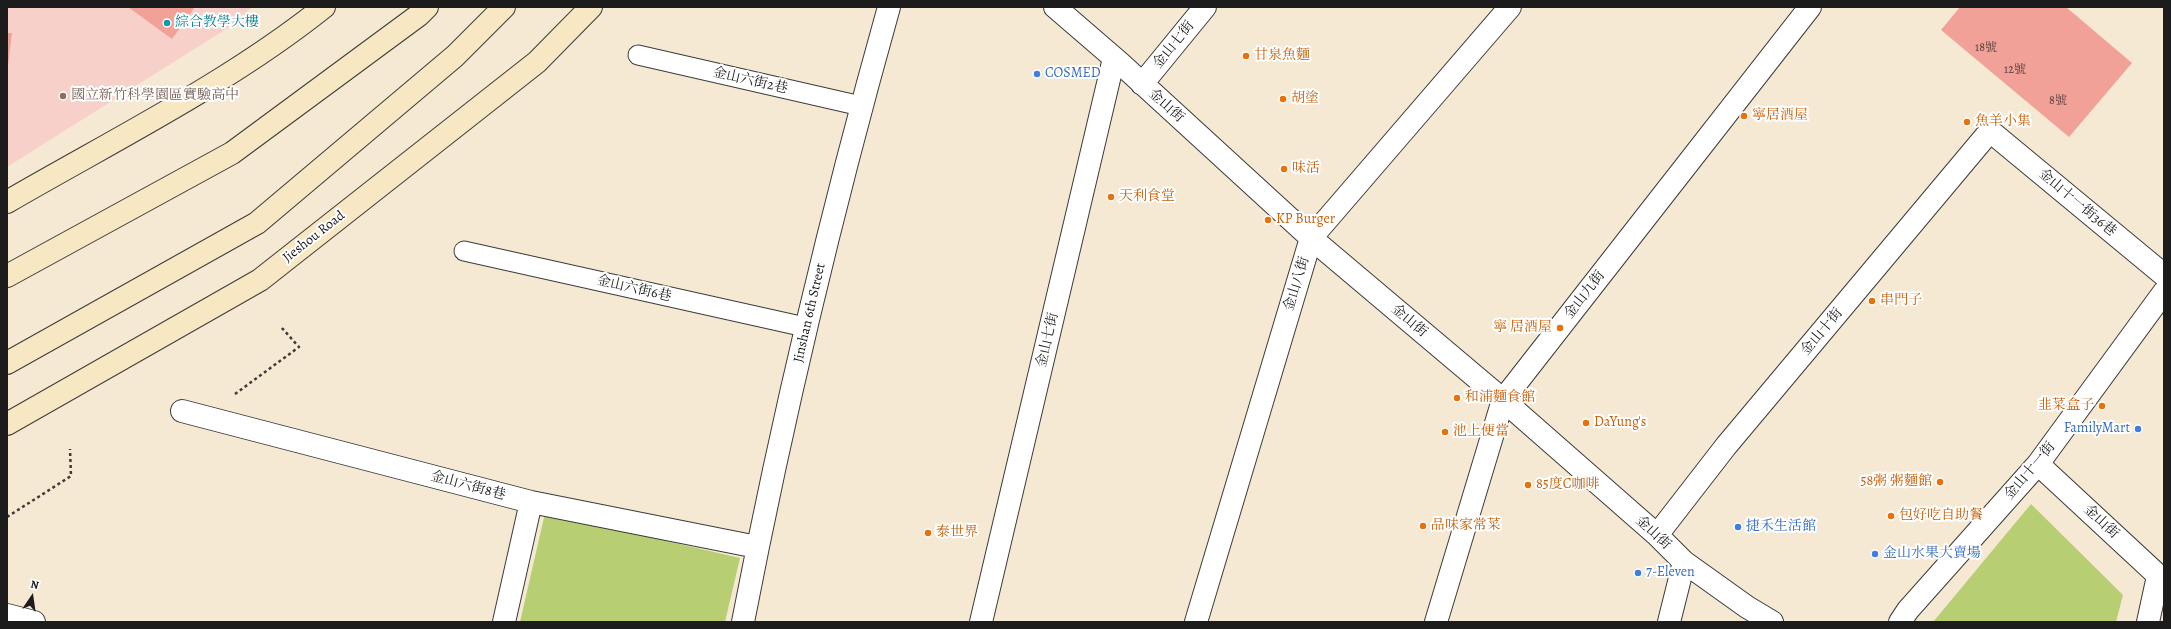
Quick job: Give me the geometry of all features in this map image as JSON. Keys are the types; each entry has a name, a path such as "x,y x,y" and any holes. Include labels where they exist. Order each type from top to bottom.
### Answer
{"street":[{"path":"7,202 202,90 287,36 324,7"},
{"path":"7,276 232,153 419,15 427,7"},
{"path":"7,363 256,223 455,56 504,7"},
{"name":"Jieshou Road","path":"7,424 260,280 537,62 591,7"},
{"name":"Jinshan 6th Street","path":"743,622 757,548 805,327 861,106 889,7"},
{"name":"金山街","path":"1055,7 1114,58 1311,238 1503,400 1657,535 1684,562 1747,607 1772,622"},
{"name":"金山七街","path":"1142,84 1205,7"},
{"name":"金山八街","path":"1196,622 1311,238 1510,7"},
{"name":"金山九街","path":"1436,622 1503,400 1810,7"},
{"name":"金山七街","path":"981,622 1114,58"},
{"name":"金山十一街36巷","path":"1990,131 2164,275"},
{"name":"金山十街","path":"1657,535 1726,446 1990,131"},
{"name":"金山十一街","path":"1900,622 1908,610 2038,464 2164,292"},
{"name":"金山六街8巷","path":"182,411 531,502 757,548"},
{"name":"金山街","path":"2038,464 2161,578"},
{"path":"504,622 531,502"},
{"path":"1669,622 1684,562"},
{"path":"2148,622 2161,578"},
{"path":"7,615 34,622"}],"lane":[{"name":"金山六街2巷","path":"638,55 861,106"},
{"name":"金山六街6巷","path":"464,251 805,327"}],"path":[{"path":"205,416 299,346 281,327"},
{"path":"7,517 71,476 70,449"}],"shaded area":[{"name":"國立新竹科學園區實驗高中","path":"7,7 252,7 231,26 7,167"}],"green space":[{"path":"2031,504 2123,595 2116,622 1933,622"},
{"path":"545,513 740,558 725,622 520,622"}],"building":[{"name":"綜合教學大樓","path":"128,7 195,7 172,39"},
{"path":"1960,7 2066,7 2132,63 2069,137 1941,30"},
{"path":"7,33 12,33 8,65 7,65"}],"place":[{"name":"綜合教學大樓","path":"167,23"},
{"name":"甘泉魚麵","path":"1246,56"},
{"name":"COSMED","path":"1037,74"},
{"name":"國立新竹科學園區實驗高中","path":"63,96"},
{"name":"胡塗","path":"1283,99"},
{"name":"寧居酒屋","path":"1744,116"},
{"name":"魚羊小集","path":"1967,122"},
{"name":"味活","path":"1284,169"},
{"name":"天利食堂","path":"1111,197"},
{"name":"KP Burger","path":"1268,220"},
{"name":"串門子","path":"1872,301"},
{"name":"寧 居酒屋","path":"1560,328"},
{"name":"和浦麵食館","path":"1457,398"},
{"name":"韭菜盒子","path":"2102,406"},
{"name":"DaYung's","path":"1586,423"},
{"name":"FamilyMart","path":"2138,429"},
{"name":"池上便當","path":"1445,432"},
{"name":"58粥 粥麵館","path":"1940,482"},
{"name":"85度C咖啡","path":"1528,485"},
{"name":"包好吃自助餐","path":"1891,516"},
{"name":"品味家常菜","path":"1423,526"},
{"name":"捷禾生活館","path":"1738,527"},
{"name":"泰世界","path":"928,533"},
{"name":"金山水果大賣場","path":"1875,554"},
{"name":"7-Eleven","path":"1638,573"}]}
